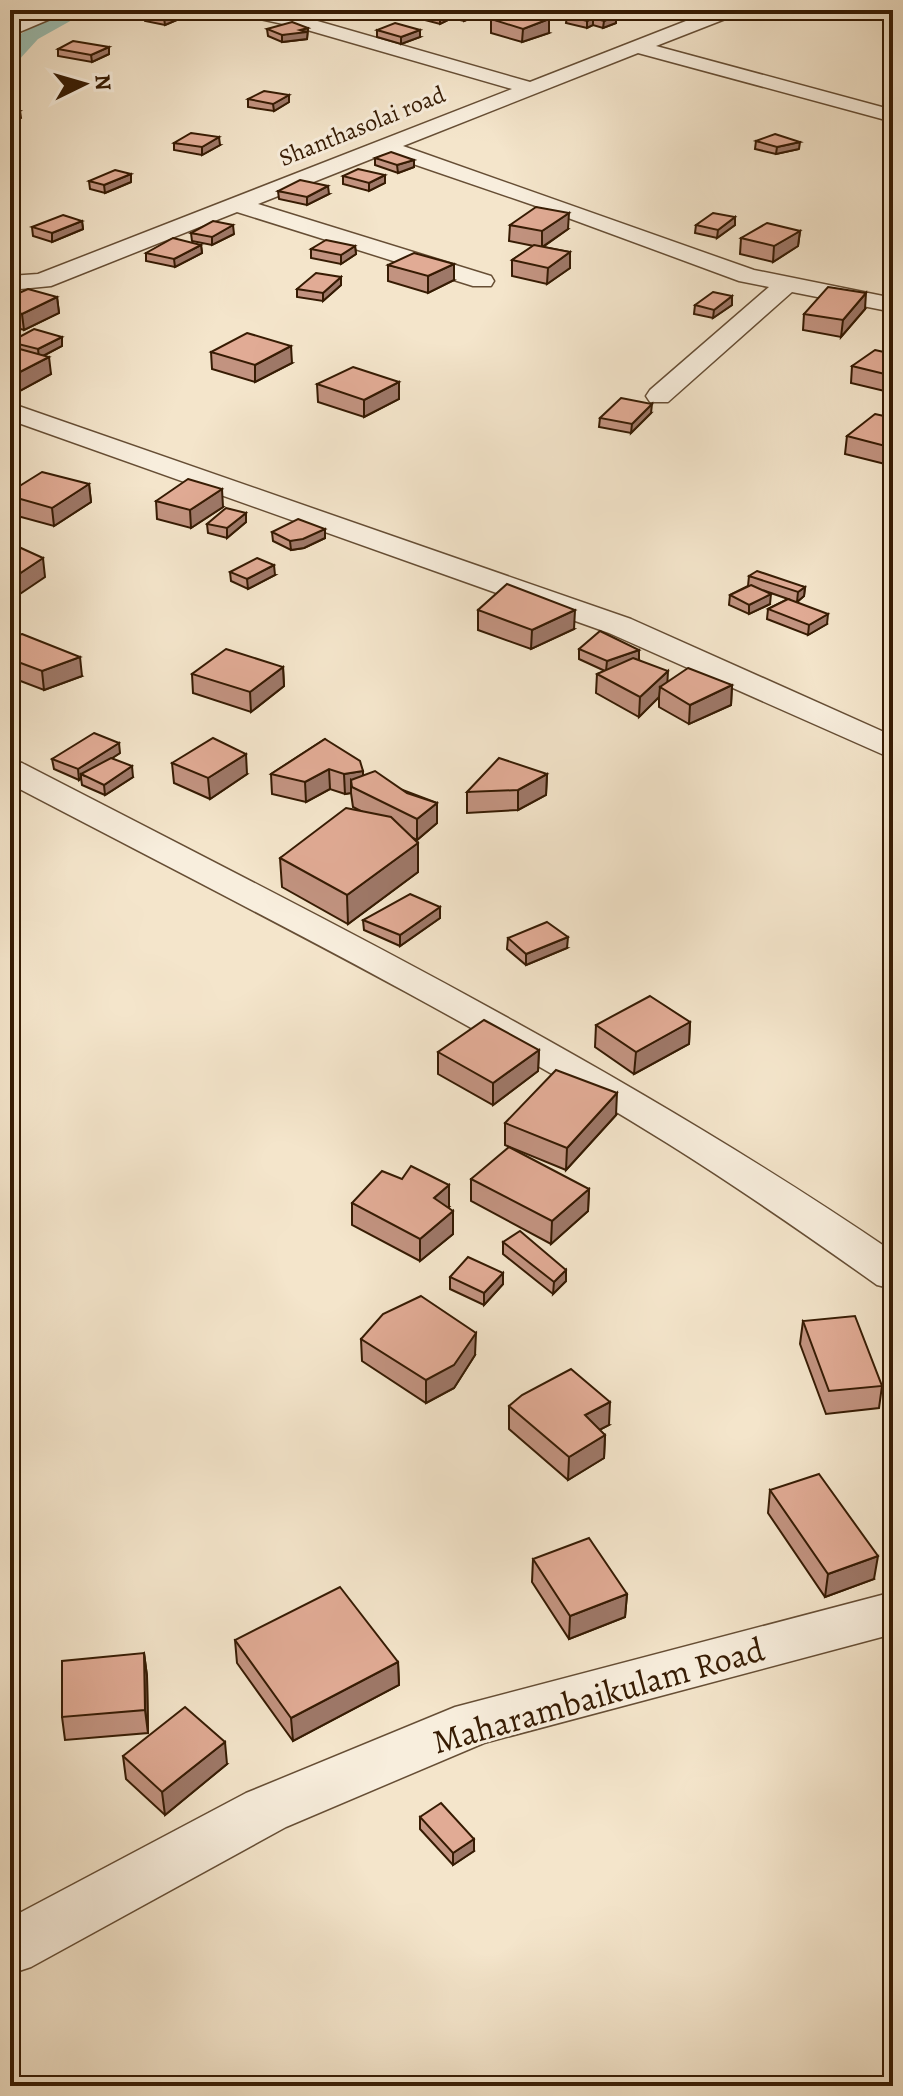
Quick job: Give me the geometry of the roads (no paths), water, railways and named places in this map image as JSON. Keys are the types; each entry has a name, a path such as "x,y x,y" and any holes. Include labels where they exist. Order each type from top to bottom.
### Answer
{"street":[{"path":"10,30 55,10"},
{"path":"243,10 300,22 530,88"},
{"name":"Shanthasolai road","path":"10,283 42,281 731,10"},
{"path":"636,47 893,116"},
{"path":"381,146 541,200 748,276 893,305"},
{"path":"235,204 482,281"},
{"path":"10,293 42,281"},
{"path":"659,396 787,284"},
{"path":"10,411 620,626 893,749"},
{"path":"10,770 552,1055 826,1225 893,1274"},
{"name":"Maharambaikulam Road","path":"10,1948 266,1810 474,1723 893,1613"}],"waterway":[{"path":"10,58 31,35 80,10"}]}
